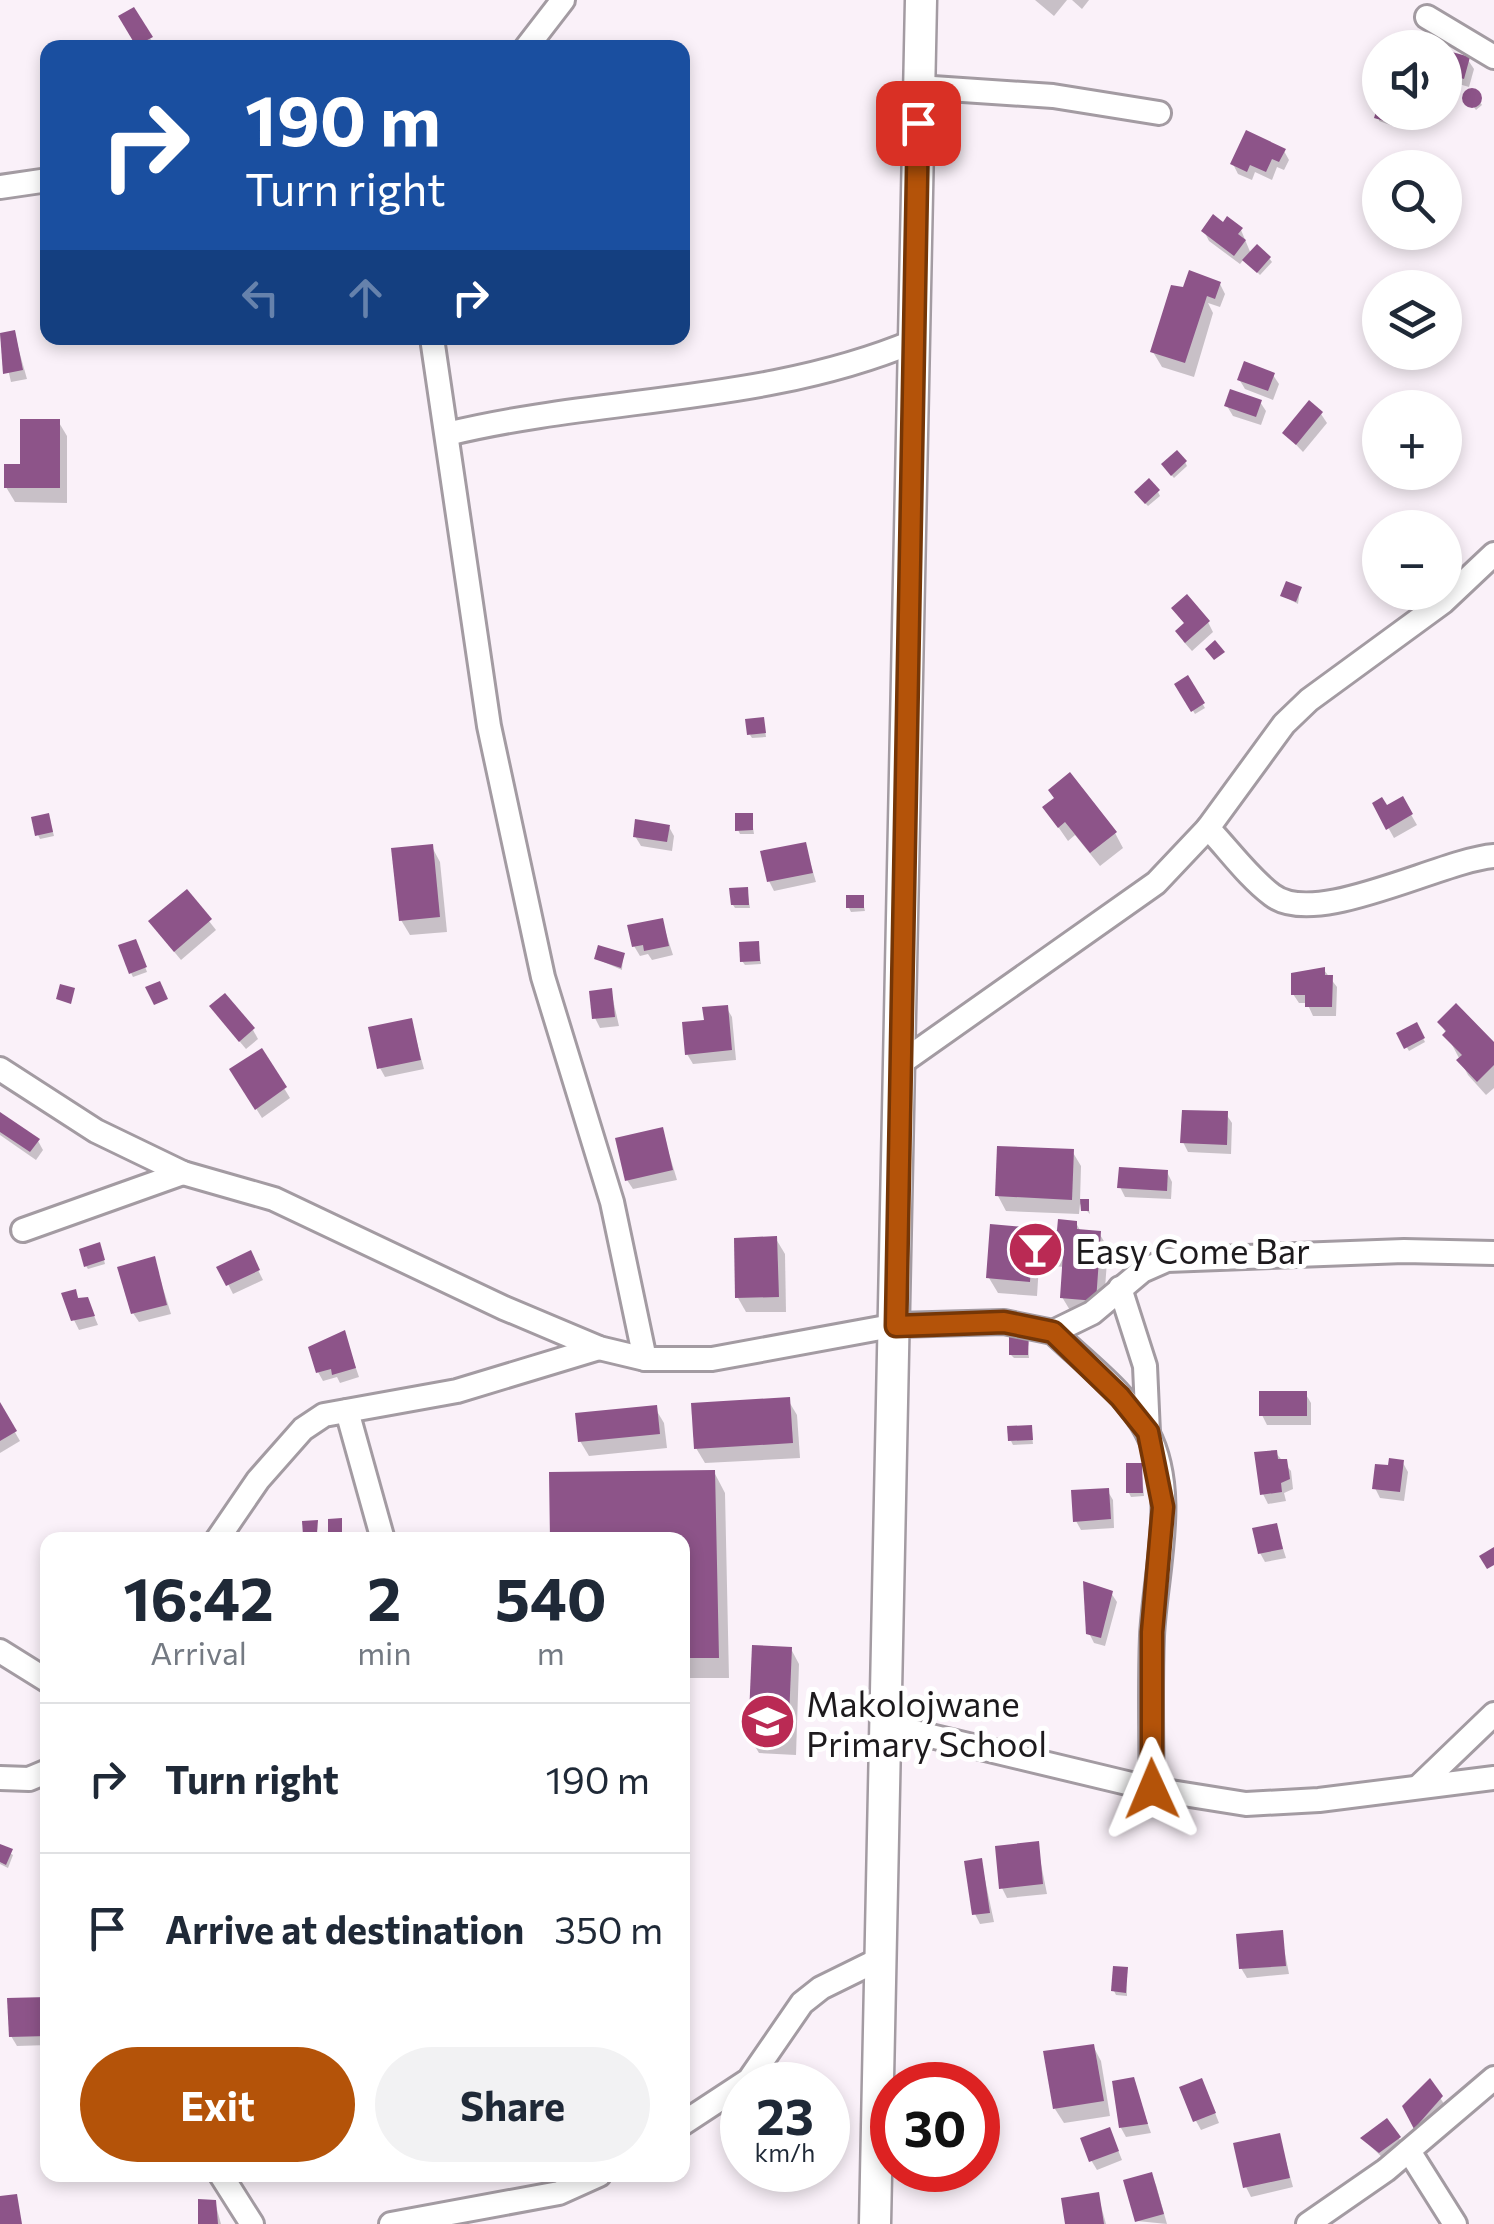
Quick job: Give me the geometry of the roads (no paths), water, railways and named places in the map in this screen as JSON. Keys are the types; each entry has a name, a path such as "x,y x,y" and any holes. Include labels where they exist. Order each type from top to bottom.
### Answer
{"main road":[{"path":"876,2224 921,0"}],"street":[{"path":"532,40 563,0"},
{"path":"1426,17 1494,57"},
{"path":"918,87 1054,96 1159,112"},
{"path":"0,187 40,181"},
{"path":"446,434 770,386 857,365 915,341"},
{"path":"433,345 489,726 539,958 612,1202 645,1359"},
{"path":"902,1063 1156,882 1208,828 1284,724 1309,700 1387,647 1494,554"},
{"path":"1208,828 1273,896 1292,905 1371,891 1494,856"},
{"path":"0,1069 96,1130 183,1173 274,1199 600,1348 645,1359 712,1360 896,1326 1004,1322 1053,1332 1120,1397 1148,1432"},
{"path":"22,1230 183,1173"},
{"path":"1053,1332 1092,1313 1142,1271 1168,1260 1404,1251 1494,1253"},
{"path":"1120,1288 1145,1366 1148,1432 1163,1507 1152,1632 1152,1789"},
{"path":"222,1532 258,1480 302,1430 324,1416 475,1386 600,1348"},
{"path":"347,1411 381,1532"},
{"path":"0,1650 40,1675"},
{"path":"1418,1787 1494,1714"},
{"path":"889,1726 1152,1789 1246,1804 1319,1800 1494,1778"},
{"path":"0,1778 40,1781"},
{"path":"690,2119 749,2080 802,2003 820,1988 882,1958"},
{"path":"1308,2224 1410,2151 1494,2078"},
{"path":"1410,2151 1455,2224"},
{"path":"225,2182 252,2224"},
{"path":"391,2224 559,2193 581,2182"}],"place":[{"name":"Easy Come Bar","path":"1036,1249"},
{"name":"Makolojwane Primary School","path":"767,1722"}]}
